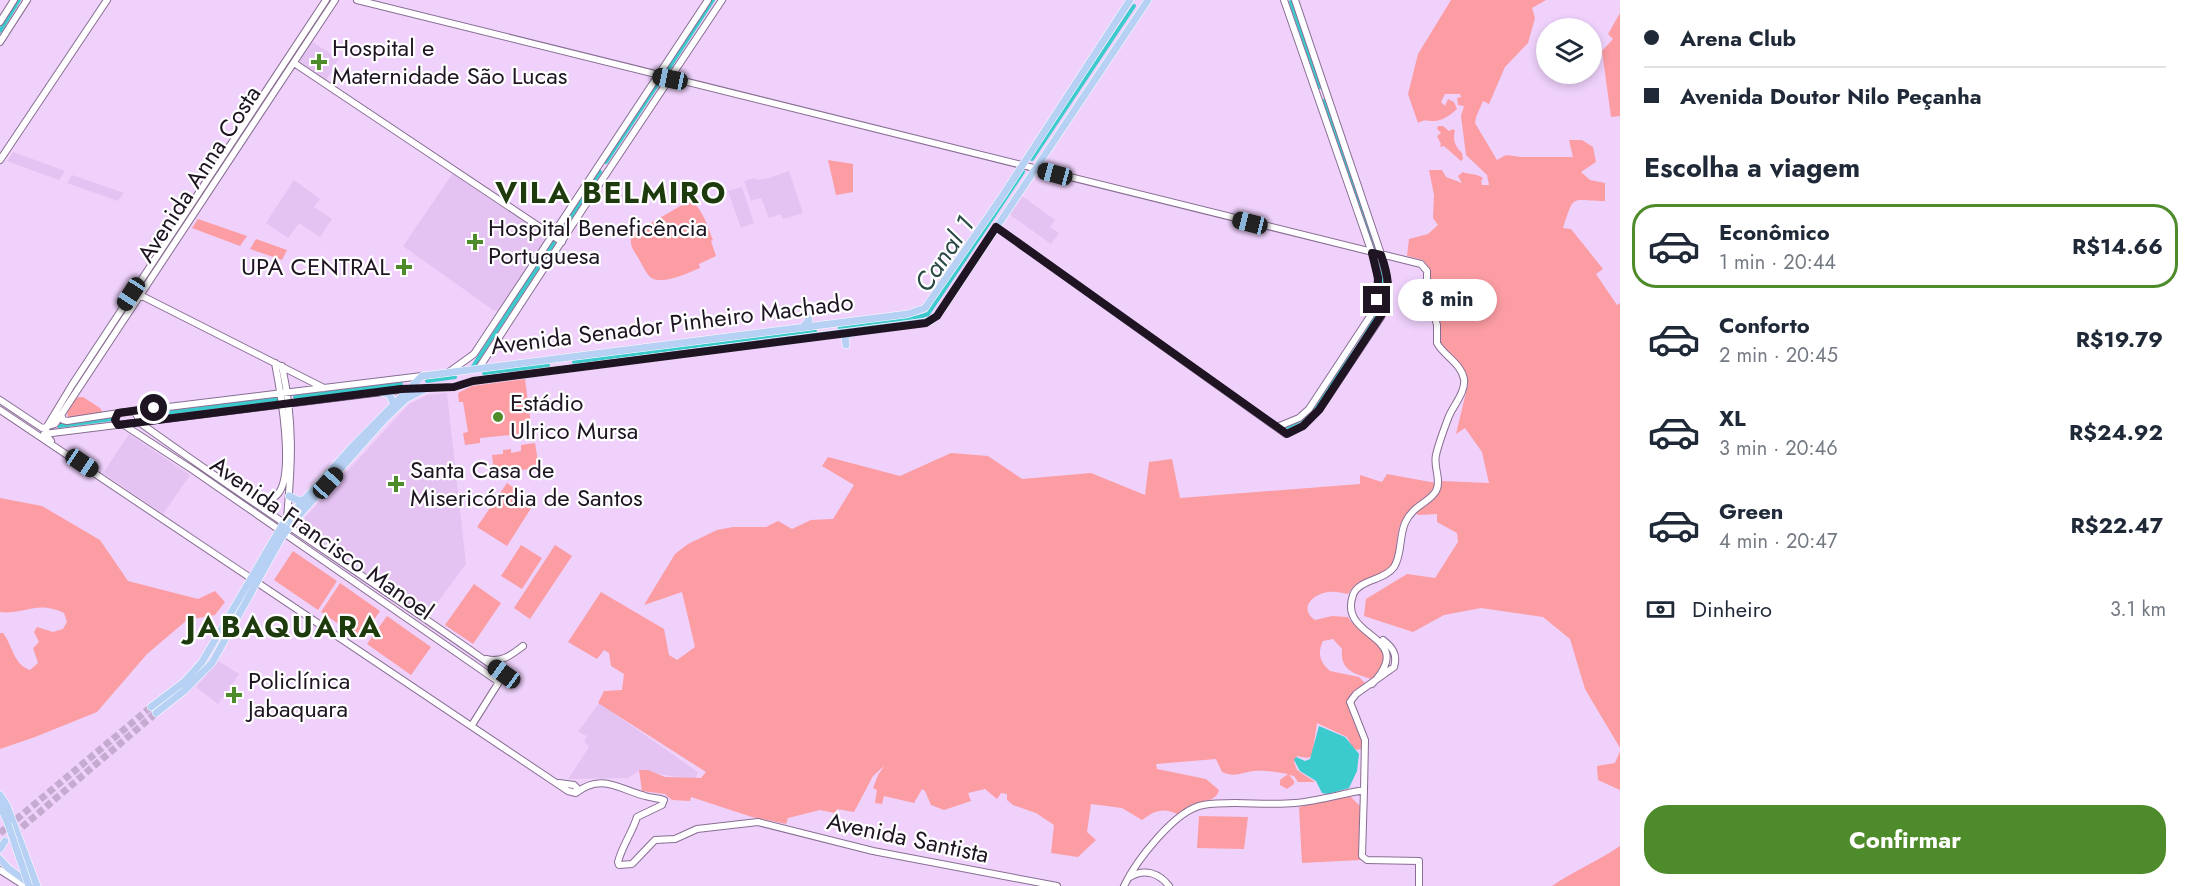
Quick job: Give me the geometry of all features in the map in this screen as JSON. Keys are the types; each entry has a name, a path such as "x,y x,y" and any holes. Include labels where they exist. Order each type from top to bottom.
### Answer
{"main road":[{"name":"Avenida Senador Pinheiro Machado","path":"425,375 908,314 925,308 1003,195 1130,0"},
{"name":"Avenida Senador Pinheiro Machado","path":"404,389 454,387 473,381 850,333 922,323 934,319 1148,0"},
{"path":"804,326 809,320 806,313"},
{"path":"825,336 821,333 824,324 832,325 835,335"},
{"path":"846,345 845,338 850,333"},
{"path":"567,356 570,368"},
{"path":"553,358 556,370"},
{"path":"582,374 586,366"},
{"path":"445,386 455,384 479,369"},
{"path":"452,372 459,374 460,379 455,384"},
{"path":"285,521 406,399 427,388 422,382 425,375"},
{"path":"153,710 189,687 212,663 253,580 282,533 285,521 404,389 425,375"},
{"path":"381,392 390,395 393,403"},
{"path":"289,496 303,500"},
{"path":"0,795 37,886"},
{"path":"0,805 10,823 28,886"},
{"path":"0,859 28,886"}],"street":[{"path":"0,22 14,0"},
{"path":"0,42 27,0"},
{"path":"0,160 107,0"},
{"name":"Avenida Anna Costa","path":"48,428 62,414 140,295 326,0"},
{"name":"Avenida Anna Costa","path":"48,428 112,324 294,63 335,0"},
{"path":"357,0 1421,264 1427,271 1428,290 1437,325 1437,343 1460,370 1464,381 1463,389 1449,415 1435,457 1438,482 1436,490 1408,517 1395,565 1386,575 1358,587 1353,595 1351,610 1355,622 1382,643 1391,671"},
{"path":"452,372 474,354 708,0"},
{"path":"479,369 722,0"},
{"path":"1284,0 1369,232 1387,273"},
{"path":"1277,427 1304,414 1325,387 1374,310 1378,297 1378,278 1369,232 1295,0"},
{"path":"294,63 562,242"},
{"path":"996,227 1287,434 1312,419 1332,393 1384,311 1388,293 1388,263 1399,259"},
{"path":"140,295 325,388"},
{"path":"251,504 273,499 282,488 285,404 279,364"},
{"name":"Avenida Senador Pinheiro Machado","path":"62,414 62,419 66,421 425,375"},
{"path":"403,378 404,389"},
{"path":"1325,387 1332,393"},
{"name":"Avenida Senador Pinheiro Machado","path":"32,431 48,428 121,425 404,389"},
{"path":"0,400 48,428 53,444"},
{"path":"285,404 292,441 289,496 285,521"},
{"path":"99,415 104,412 104,408"},
{"path":"0,410 472,724 502,678"},
{"path":"134,411 139,422"},
{"path":"115,414 121,425"},
{"name":"Avenida Francisco Manoel","path":"139,422 251,504 282,533 343,568 480,657 502,678"},
{"name":"Avenida Francisco Manoel","path":"121,425 251,504 285,521 431,636 502,678"},
{"path":"292,441 294,446 299,448"},
{"path":"1372,635 1389,645 1395,655 1396,664 1391,671 1356,694 1350,702 1365,740 1362,853 1367,860 1419,861 1419,886"},
{"path":"480,657 493,661 501,660 523,646"},
{"path":"1372,684 1384,670 1387,657 1392,651 1395,655"},
{"path":"1387,657 1396,664"},
{"name":"Avenida Santista","path":"472,724 572,793 586,785 615,785 665,801 662,805 637,817 618,860 618,864 622,866 636,861 655,840 675,839 697,829 752,822 928,862 1057,886"},
{"path":"1126,883 1162,834 1181,816 1195,807 1223,803 1296,803 1364,790"},
{"path":"1140,862 1142,868 1160,877 1168,886"},
{"path":"0,870 28,886"},
{"path":"1126,883 1137,873 1147,872"}],"shaded area":[{"path":"1451,0 1546,0 1532,8 1535,18 1528,43 1505,67 1489,104 1483,101 1475,123 1497,160 1506,155 1573,157 1569,140 1582,140 1593,147 1596,162 1581,172 1590,180 1605,183 1605,201 1575,201 1563,228 1571,229 1603,269 1596,274 1617,305 1620,303 1620,748 1585,689 1570,639 1543,617 1481,608 1444,615 1413,632 1364,616 1366,599 1407,574 1435,578 1458,542 1457,533 1437,522 1437,514 1413,513 1438,494 1442,481 1489,483 1482,452 1465,428 1456,434 1468,384 1467,377 1461,366 1438,340 1438,319 1429,292 1429,269 1423,260 1407,256 1409,239 1428,234 1438,225 1433,218 1434,195 1429,170 1442,170 1446,177 1462,183 1458,176 1463,172 1475,175 1483,178 1482,185 1489,185 1487,175 1466,155 1461,116 1464,106 1458,105 1457,98 1461,97 1460,94 1445,94 1441,102 1445,106 1448,99 1454,102 1457,109 1449,115 1440,120 1418,123 1408,94 1418,54"},
{"path":"1620,13 1620,116 1611,117 1602,51 1613,39 1608,34"},
{"name":"Hospital e Maternidade São Lucas","path":"311,41 339,59 326,80 300,63"},
{"path":"1438,126 1455,131 1454,141 1462,153 1461,161 1444,146 1440,147 1437,136 1441,133 1437,129"},
{"path":"13,152 65,171 59,180 7,161"},
{"path":"828,160 853,164 853,192 836,195"},
{"path":"789,171 803,213 783,219 781,214 769,218 761,198 751,201 744,181 769,178"},
{"name":"Hospital Beneficência Portuguesa","path":"453,173 546,236 547,240 499,311 493,310 403,246"},
{"path":"72,175 124,193 118,201 67,183"},
{"path":"294,180 320,199 314,207 332,219 320,237 299,223 288,238 266,223"},
{"path":"742,187 754,223 741,228 728,191"},
{"path":"1022,196 1055,220 1050,227 1059,233 1051,244 1009,214"},
{"path":"689,201 698,207 704,218 713,240 711,241 716,256 699,264 700,268 681,276 667,280 654,279 647,274 632,248 632,234"},
{"path":"198,219 247,236 240,246 192,228"},
{"path":"256,239 287,250 282,260 250,249"},
{"name":"Estádio Ulrico Mursa","path":"525,379 532,433 480,438 480,443 465,445 463,433 468,432 463,402 459,402 458,393 472,386"},
{"name":"Santa Casa de Misericórdia de Santos","path":"447,393 466,564 428,615 306,533 298,525 409,404 428,395"},
{"path":"79,397 83,397 100,408 103,413 68,419 67,413"},
{"path":"129,434 190,475 163,514 103,473"},
{"path":"535,443 539,468 494,473 492,455 503,454 503,450 511,449 511,453 521,451 521,445"},
{"path":"951,453 988,456 1022,479 1091,473 1145,495 1149,462 1172,459 1180,498 1360,484 1360,475 1382,482 1387,474 1436,483 1429,494 1402,521 1394,559 1387,570 1357,584 1348,594 1322,593 1308,606 1310,615 1315,620 1332,616 1348,617 1382,650 1383,670 1371,679 1354,673 1346,667 1343,662 1342,649 1333,639 1323,641 1320,650 1322,661 1330,671 1359,677 1366,684 1349,707 1364,748 1357,750 1352,747 1347,737 1317,723 1312,756 1307,758 1297,756 1294,762 1297,770 1315,782 1298,782 1294,776 1289,775 1294,784 1287,789 1280,785 1280,780 1288,774 1263,771 1227,774 1222,772 1216,759 1156,764 1157,769 1206,779 1219,790 1217,795 1212,799 1190,805 1177,814 1158,811 1142,820 1122,808 1091,804 1087,832 1096,840 1078,857 1051,853 1054,825 1036,813 1013,805 1007,800 1007,794 1001,793 997,799 985,789 968,793 971,801 944,810 931,805 922,789 914,803 884,796 882,804 875,803 877,790 873,788 884,766 873,776 854,812 837,809 835,813 820,810 788,818 786,824 752,817 691,797 690,801 672,800 665,794 642,791 639,770 648,770 665,777 701,778 706,772 598,703 604,691 622,690 624,674 611,666 609,653 604,650 597,659 568,642 601,592 664,629 669,655 677,660 695,647 682,592 644,605 675,554 688,544 717,530 733,527 766,527 778,521 792,529 811,520 833,519 854,485 822,466 828,457 900,476"},
{"path":"507,483 535,502 507,546 477,527"},
{"path":"0,498 42,506 100,540 128,581 198,599 215,591 225,602 215,615 187,620 147,654 97,712 0,749 0,633 3,633 20,664 30,670 38,663 33,648 39,642 34,632 37,627 53,632 63,629 67,622 64,613 54,609 38,608 0,612"},
{"path":"521,545 542,558 522,589 501,576"},
{"path":"555,545 572,556 530,619 514,608"},
{"path":"293,551 337,581 318,610 274,580"},
{"path":"340,583 380,611 361,639 321,612"},
{"path":"474,584 501,603 473,644 445,625"},
{"path":"387,616 431,647 411,675 367,644"},
{"path":"218,661 239,674 218,704 196,687"},
{"path":"599,703 698,772 692,785 684,778 639,771 628,778 568,779 589,747 584,742 587,736 578,732"},
{"path":"1319,726 1345,737 1359,754 1357,771 1349,788 1328,794 1322,793 1316,781 1300,771 1294,760 1296,757 1305,761 1310,759"},
{"path":"1620,751 1620,790 1598,780 1597,766 1615,763"},
{"path":"1350,796 1360,806 1360,860 1302,863 1299,807"},
{"path":"1199,816 1248,817 1244,849 1197,848"},
{"path":"1620,846 1620,886 1552,886 1603,856"}],"waterway":[{"path":"0,31 19,0"},
{"path":"667,71 713,0"},
{"path":"1291,2 1320,87"},
{"name":"Canal 1","path":"1032,159 1134,6"},
{"path":"606,162 659,82"},
{"path":"1324,101 1376,251"},
{"path":"560,233 600,172"},
{"name":"Canal 1","path":"840,328 928,314 1023,172"},
{"path":"472,368 555,241"},
{"path":"1329,387 1360,344 1376,313 1383,280 1380,262"},
{"name":"Canal 1","path":"574,362 815,331"},
{"name":"Canal 1","path":"484,373 548,365"},
{"name":"Canal 1","path":"427,381 455,377"},
{"name":"Canal 1","path":"295,397 401,384"},
{"path":"1288,427 1308,416 1327,391"},
{"name":"Canal 1","path":"141,416 277,399"},
{"name":"Canal 1","path":"59,426 112,419"}],"tunnel":[{"path":"0,833 151,707"},
{"path":"14,834 156,713"}],"place":[{"name":"Hospital e Maternidade São Lucas","path":"319,62"},
{"name":"Hospital Beneficência Portuguesa","path":"475,242"},
{"name":"UPA CENTRAL","path":"404,267"},
{"name":"Estádio Ulrico Mursa","path":"498,417"},
{"name":"Santa Casa de Misericórdia de Santos","path":"396,484"},
{"name":"Policlínica Jabaquara","path":"234,695"}],"district":[{"name":"VILA BELMIRO","path":"611,193"},
{"name":"JABAQUARA","path":"284,627"}],"route":[{"path":"154,408 118,413 115,420 118,425 401,389 452,387 473,381 926,323 937,316 996,227 1287,434 1312,419 1373,331 1384,311 1388,293 1387,273 1381,255 1372,253 1378,278 1377,300"}]}
